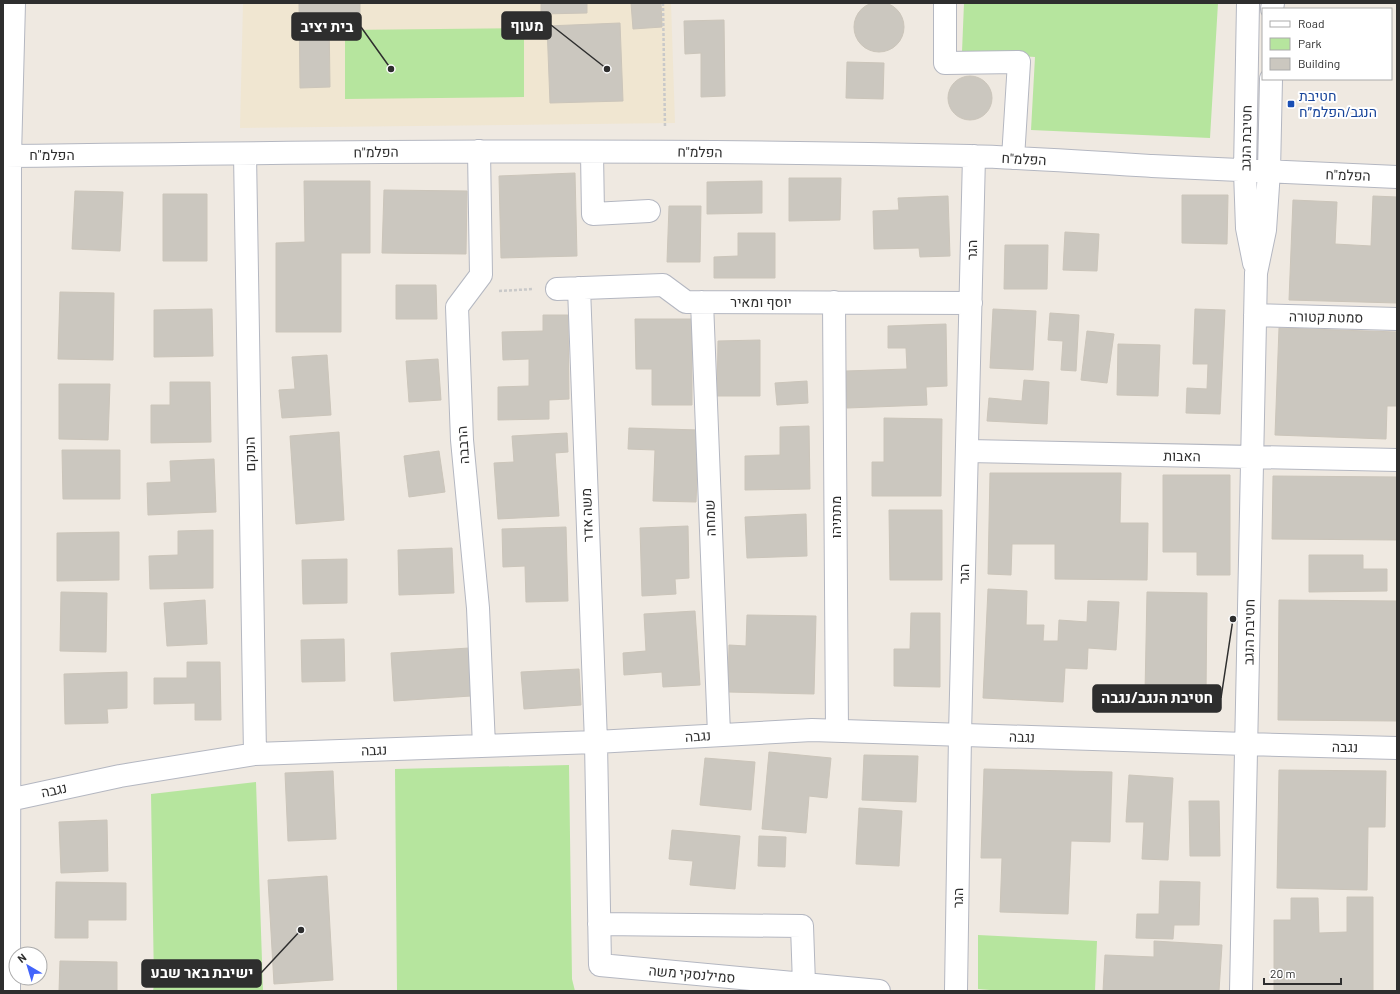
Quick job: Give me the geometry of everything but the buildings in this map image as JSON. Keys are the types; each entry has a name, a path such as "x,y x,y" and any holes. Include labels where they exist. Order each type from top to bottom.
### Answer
{"street":[{"path":"9,991 6,800 6,156 14,3"},
{"path":"946,3 945,63 1019,62 1013,158"},
{"name":"חטיבת הנגב","path":"1248,3 1245,171 1247,228 1256,273"},
{"name":"חטיבת הנגב","path":"1241,991 1256,273 1265,230 1269,171 1271,80"},
{"name":"הפלמ\"ח","path":"6,156 479,151 666,151 974,156 1245,171 1397,177"},
{"name":"הרבבה","path":"479,151 481,274 457,307 462,440 478,608 484,746"},
{"path":"592,152 593,214 649,211"},
{"name":"הנוקם","path":"245,154 254,754"},
{"name":"הגר","path":"956,991 960,736 974,156"},
{"name":"יוסף ומאיר","path":"557,289 663,285 686,302 971,303"},
{"name":"משה אדר","path":"579,288 596,742 600,966"},
{"name":"שמחה","path":"702,302 719,734"},
{"name":"מתתיהו","path":"834,302 837,731"},
{"name":"סמטת קטורה","path":"1255,315 1397,319"},
{"name":"האבות","path":"968,451 1397,460"},
{"name":"נגבה","path":"6,800 120,776 254,754 596,742 812,730 960,736 1397,748"},
{"path":"599,924 802,926 804,984"},
{"name":"סמילנסקי משה","path":"600,966 879,991"}],"path":[{"path":"663,3 666,151"},
{"path":"468,292 557,289"}],"shaded area":[{"path":"243,3 671,3 675,123 240,128"}],"green space":[{"path":"964,3 1218,3 1210,138 1031,130 1035,57 962,52"},
{"path":"524,28 524,97 345,99 345,30"},
{"path":"569,765 572,979 575,991 397,991 395,769"},
{"path":"256,782 263,991 153,991 151,794"},
{"path":"978,935 1097,941 1095,991 1002,991 978,989"}],"place":[{"name":"בית יציב","path":"391,69"},
{"name":"מעוף","path":"607,69"},
{"name":"חטיבת הנגב/הפלמ״ח","path":"1291,104"},
{"name":"חטיבת הנגב/נגבה","path":"1233,619"},
{"name":"ישיבת באר שבע","path":"301,930"}]}
